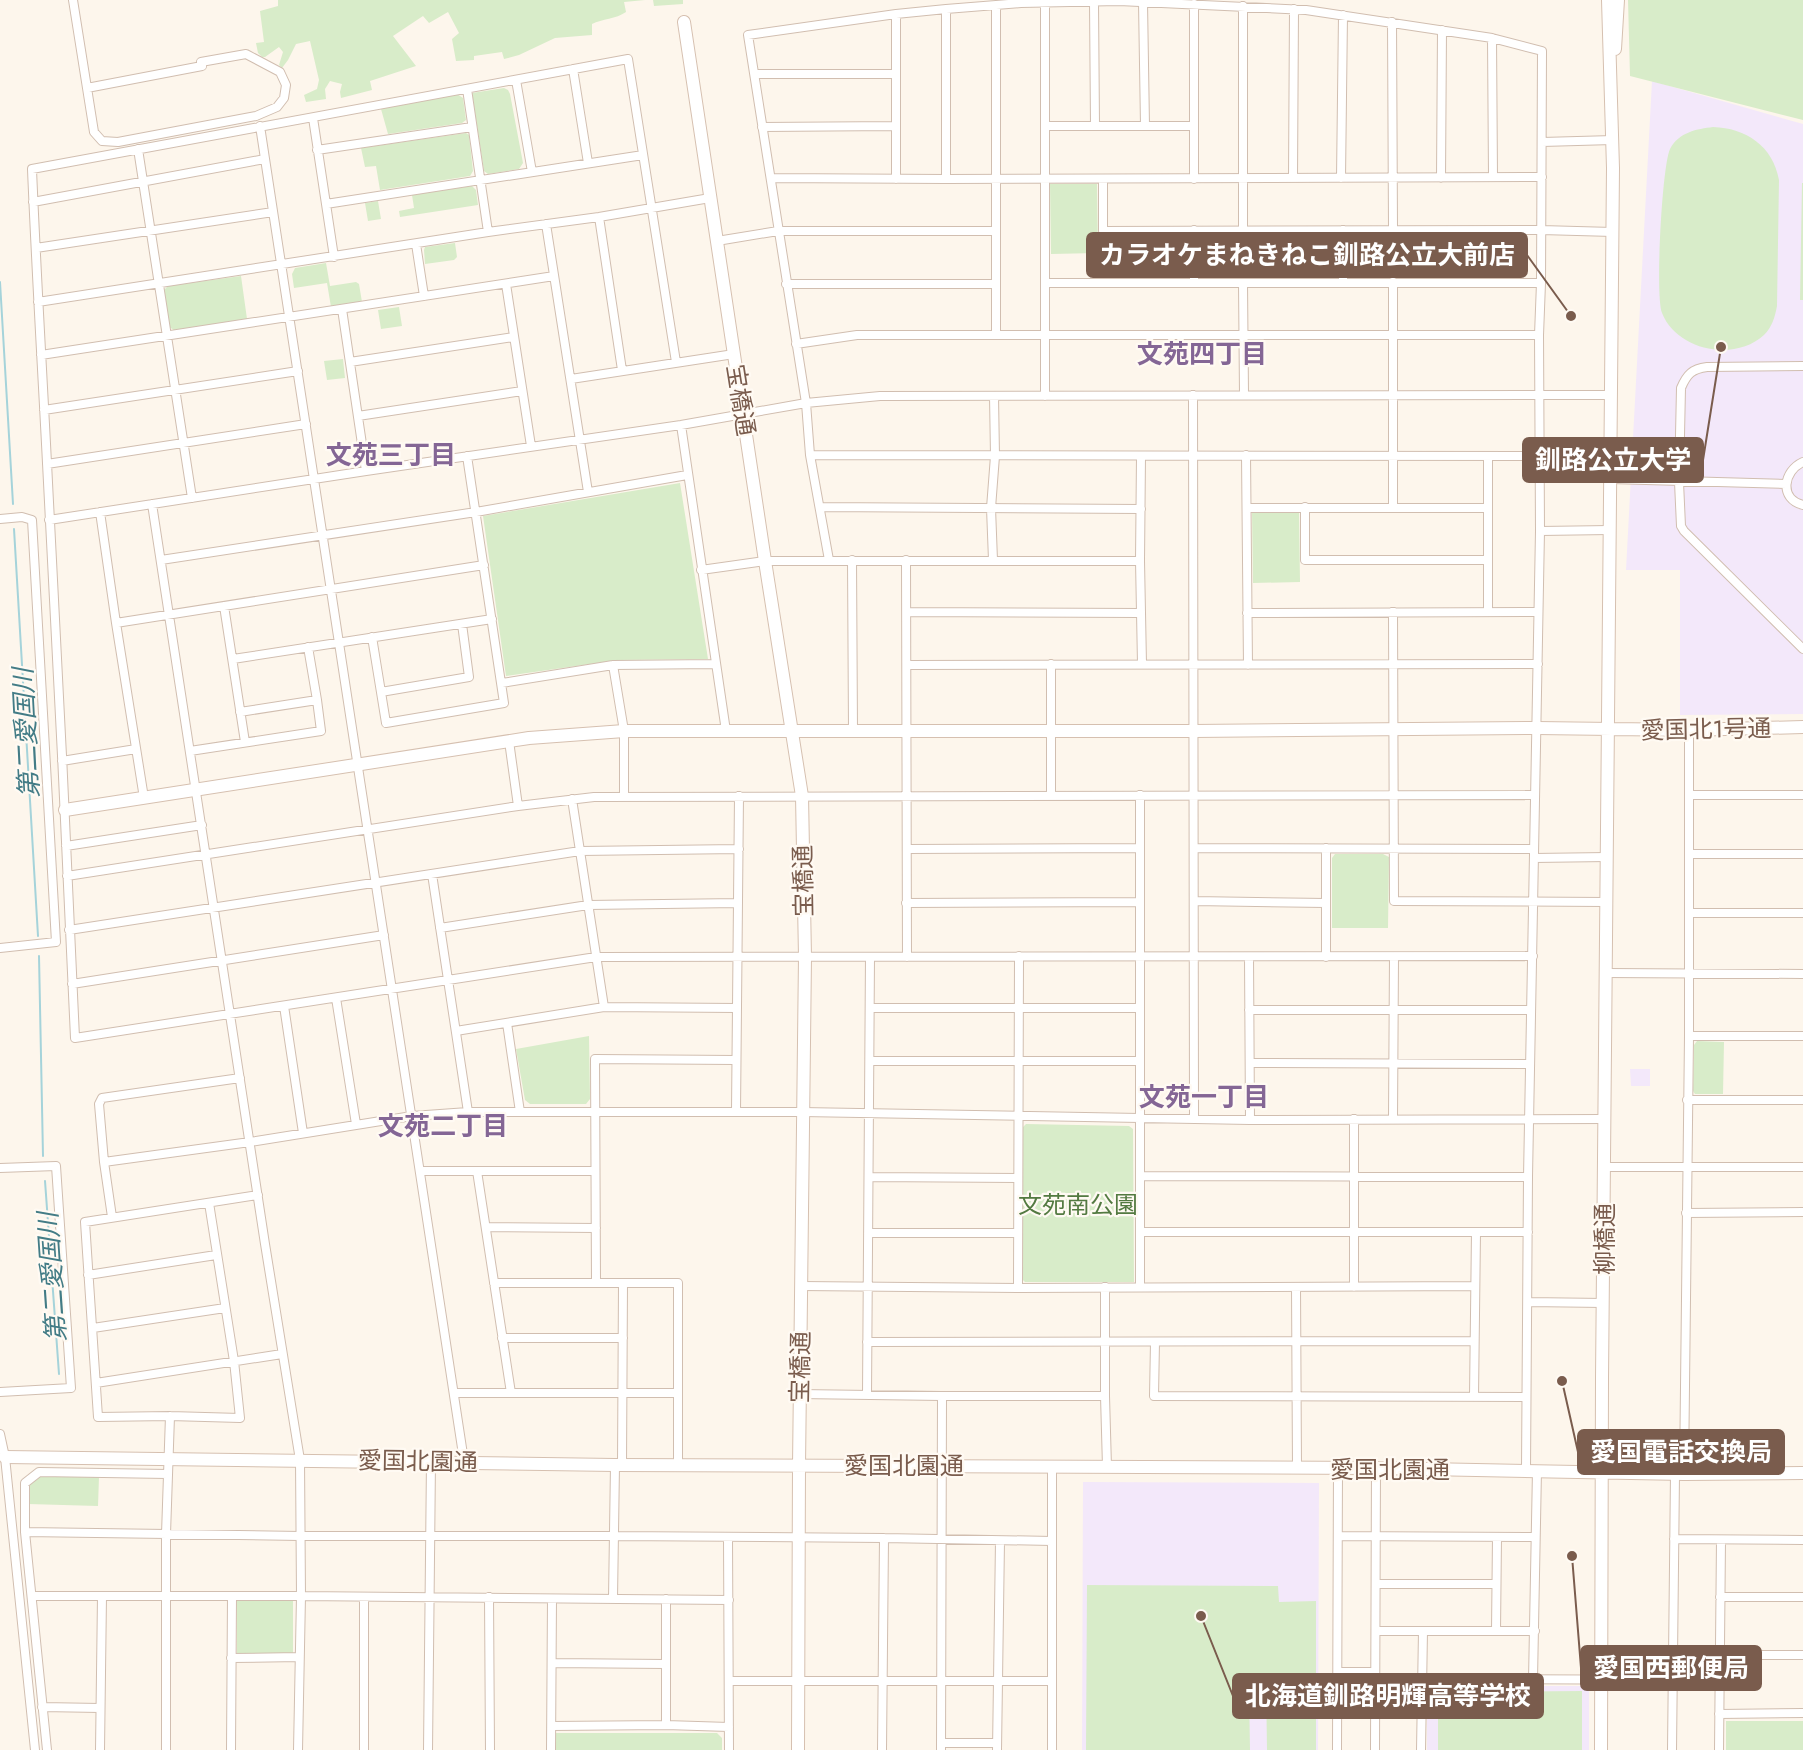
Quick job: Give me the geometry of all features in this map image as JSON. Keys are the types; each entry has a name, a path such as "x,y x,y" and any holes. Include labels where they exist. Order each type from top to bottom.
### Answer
{"street":[{"path":"73,0 87,88 94,132 102,141 118,142 256,116 277,107 285,98 286,85 280,72 246,54 201,62 202,66 87,88"},
{"path":"1608,0 1607,22 1612,86"},
{"path":"1612,86 1618,0"},
{"path":"1094,2 1095,126"},
{"path":"829,560 810,455 806,403 748,35 896,14 996,5 1094,2 1194,3 1294,9 1343,15 1492,38 1542,51 1539,334 1540,531 1526,1397 1535,1536 1533,1680"},
{"path":"1143,2 1145,126"},
{"path":"1045,3 1045,396"},
{"path":"1194,3 1194,179"},
{"path":"996,5 996,335"},
{"path":"1243,6 1244,230"},
{"path":"946,9 946,179"},
{"path":"1293,178 1294,9"},
{"path":"896,14 896,179"},
{"path":"1341,178 1343,15"},
{"name":"宝橋通","path":"684,22 802,796 805,957 799,1394 798,1750"},
{"path":"1392,22 1393,230"},
{"path":"1441,178 1442,30"},
{"path":"1492,38 1493,177"},
{"path":"676,362 628,59 32,169 75,1038 596,957 1533,956"},
{"path":"573,69 588,163"},
{"path":"755,74 895,74"},
{"path":"516,80 532,172"},
{"name":"柳橋通","path":"1601,1750 1606,902 1612,395 1612,86"},
{"path":"467,89 489,232"},
{"path":"312,118 334,257"},
{"path":"260,126 464,1461"},
{"path":"762,127 896,126"},
{"path":"1045,126 1194,126"},
{"path":"317,150 472,127"},
{"path":"1542,142 1613,140"},
{"path":"138,149 192,498"},
{"path":"326,204 643,155"},
{"path":"33,202 265,159"},
{"path":"771,178 1542,177"},
{"path":"1103,179 1103,231 1541,230 1613,232"},
{"path":"38,302 710,198"},
{"path":"36,248 273,212"},
{"path":"598,217 622,370"},
{"path":"546,224 588,492"},
{"path":"1194,230 1194,283"},
{"path":"1343,230 1343,282"},
{"path":"717,241 778,231 995,231"},
{"path":"416,244 424,296"},
{"path":"41,355 554,276"},
{"path":"1393,282 1393,508"},
{"path":"1045,283 1541,283"},
{"path":"1243,283 1244,395"},
{"path":"506,284 531,446"},
{"path":"786,284 995,284"},
{"path":"342,309 366,471"},
{"path":"796,344 856,335 1539,334"},
{"path":"350,362 513,338"},
{"path":"571,379 734,354"},
{"path":"1803,366 1707,367 1699,368 1688,374 1681,388 1679,482 1681,525 1684,531 1803,649"},
{"path":"44,410 298,371"},
{"path":"358,416 522,391"},
{"path":"1193,395 1194,1119"},
{"path":"49,520 580,440 806,403 880,396 1612,395"},
{"path":"993,560 991,508 995,456 994,396"},
{"path":"47,464 306,424"},
{"path":"681,424 726,731"},
{"path":"810,455 1540,456"},
{"path":"1246,455 1248,665"},
{"path":"372,637 386,723 504,703 467,456"},
{"path":"1142,456 1140,561 1142,664"},
{"path":"1488,456 1488,612"},
{"path":"1803,462 1794,466 1788,474 1786,484 1787,492 1792,500 1803,505"},
{"path":"161,560 476,512 687,475"},
{"path":"1610,479 1786,484"},
{"path":"152,504 300,1460 301,1596 298,1750"},
{"path":"819,507 1141,509"},
{"path":"1247,507 1488,508"},
{"path":"1305,507 1305,560 1488,560"},
{"path":"100,512 144,798"},
{"path":"0,519 22,517 32,520 56,942 0,948"},
{"path":"1540,531 1610,530"},
{"path":"852,560 852,731"},
{"path":"701,570 765,561 1140,561"},
{"path":"906,561 907,957"},
{"path":"116,623 484,565"},
{"path":"224,606 245,742"},
{"path":"907,612 1141,613"},
{"path":"1393,612 1394,901 1606,902"},
{"path":"1247,613 1538,612"},
{"path":"233,659 492,619"},
{"path":"381,692 469,677 462,624"},
{"path":"190,751 321,731 308,647"},
{"path":"502,683 614,665 715,664"},
{"path":"907,664 1538,664"},
{"path":"1051,664 1051,795"},
{"path":"614,665 624,731 624,796"},
{"path":"240,712 317,700"},
{"name":"愛国北1号通","path":"65,810 529,738 624,731 1803,728"},
{"path":"1672,1750 1674,1539 1679,1474 1687,1167 1689,730"},
{"path":"509,741 518,806"},
{"path":"62,761 136,749"},
{"path":"1140,795 1140,1287"},
{"path":"66,876 518,806 572,799 624,796 1535,795"},
{"path":"1690,795 1803,795"},
{"path":"736,1112 739,796"},
{"path":"572,799 604,1007"},
{"path":"66,846 202,825"},
{"path":"907,849 1140,848"},
{"path":"1194,848 1393,848 1608,857"},
{"path":"1326,848 1326,957"},
{"path":"69,930 580,851 739,849"},
{"path":"1689,854 1803,854"},
{"path":"432,874 468,1112"},
{"path":"1194,901 1326,903"},
{"path":"906,903 1140,902"},
{"path":"440,928 588,905 738,903"},
{"path":"1689,913 1803,913"},
{"path":"72,984 384,935"},
{"path":"1018,1288 1019,956"},
{"path":"867,1395 870,957"},
{"path":"1249,957 1250,1120"},
{"path":"1393,1119 1394,957"},
{"path":"1606,973 1803,974"},
{"path":"336,998 356,1124"},
{"path":"284,1006 303,1133"},
{"path":"456,1031 604,1007 737,1008"},
{"path":"870,1008 1140,1008"},
{"path":"1249,1010 1531,1010"},
{"path":"507,1023 520,1112"},
{"path":"1689,1036 1803,1036"},
{"path":"596,1282 595,1059 736,1060"},
{"path":"870,1061 1140,1061"},
{"path":"1250,1063 1530,1064"},
{"path":"112,1217 99,1104 102,1098 240,1078"},
{"path":"1687,1100 1803,1100"},
{"path":"104,1162 412,1116 468,1112 802,1112 1250,1120 1605,1119"},
{"path":"1354,1119 1354,1287"},
{"path":"0,1168 56,1166 71,1388 0,1392"},
{"path":"1605,1167 1803,1167"},
{"path":"420,1171 595,1171"},
{"path":"477,1171 511,1393"},
{"path":"1140,1176 1528,1177"},
{"path":"869,1177 1018,1178"},
{"path":"209,1203 234,1361 240,1418 98,1417 85,1221 112,1217 209,1203 258,1196"},
{"path":"1686,1213 1803,1212"},
{"path":"486,1227 596,1228"},
{"path":"1140,1232 1528,1232"},
{"path":"1474,1397 1476,1232"},
{"path":"868,1233 1018,1233"},
{"path":"88,1275 216,1255"},
{"path":"494,1283 678,1283 678,1464"},
{"path":"613,1599 614,1536 623,1393 623,1283"},
{"path":"801,1286 1018,1288 1475,1286"},
{"path":"1105,1287 1107,1467"},
{"path":"1296,1287 1297,1469"},
{"path":"1528,1302 1604,1303"},
{"path":"93,1328 225,1308"},
{"path":"502,1338 623,1338"},
{"path":"867,1342 1474,1341"},
{"path":"1155,1342 1154,1396 1526,1397"},
{"path":"96,1383 282,1354"},
{"path":"454,1393 678,1393"},
{"path":"799,1394 1105,1396"},
{"path":"942,1396 941,1747 997,1747 1000,1540"},
{"path":"166,1750 166,1534 170,1416"},
{"path":"0,1434 5,1457 35,1750"},
{"name":"愛国北園通","path":"5,1457 464,1461 619,1465 943,1465 1376,1468 1679,1474 1803,1473"},
{"path":"428,1750 431,1461"},
{"path":"1052,1467 1052,1750"},
{"path":"1337,1750 1338,1468"},
{"path":"1376,1468 1376,1750"},
{"path":"46,1750 25,1532 25,1483 39,1472 168,1474"},
{"path":"25,1532 1052,1541"},
{"path":"1338,1536 1535,1536"},
{"path":"1496,1631 1497,1536"},
{"path":"728,1538 729,1750"},
{"path":"882,1750 884,1538"},
{"path":"1674,1539 1803,1540"},
{"path":"1719,1750 1721,1540"},
{"path":"1376,1584 1497,1584"},
{"path":"32,1596 729,1600"},
{"path":"100,1750 102,1596"},
{"path":"231,1750 232,1596"},
{"path":"1720,1598 1803,1597"},
{"path":"364,1598 364,1750"},
{"path":"489,1598 490,1750"},
{"path":"551,1750 552,1599"},
{"path":"666,1599 666,1725"},
{"path":"1376,1631 1534,1631"},
{"path":"1421,1750 1423,1631"},
{"path":"1720,1655 1803,1655"},
{"path":"231,1658 299,1657"},
{"path":"552,1663 666,1664"},
{"path":"1338,1672 1375,1672"},
{"path":"1423,1679 1720,1680"},
{"path":"730,1681 1052,1682"},
{"path":"42,1707 100,1708"},
{"path":"1719,1714 1803,1713"},
{"path":"552,1726 729,1727"}],"shaded area":[{"path":"1652,81 1803,124 1803,714 1680,715 1680,570 1626,570"},
{"path":"1630,1069 1650,1069 1650,1086 1631,1086"},
{"path":"1083,1482 1319,1483 1318,1750 1082,1750"},
{"path":"1427,1686 1589,1686 1589,1750 1427,1750"}],"green space":[{"path":"278,0 645,0 624,2 626,12 592,24 592,35 555,38 519,55 504,59 502,52 474,56 474,60 456,61 452,39 459,33 448,12 429,23 423,16 393,36 416,66 370,81 372,90 341,98 342,84 330,81 325,89 326,99 306,102 304,95 317,89 319,80 310,41 296,44 282,68 279,65 283,52 279,47 265,57 258,53 256,43 264,42 260,11 278,6"},
{"path":"653,0 683,0 683,4 654,6"},
{"path":"1628,0 1803,0 1803,120 1630,76"},
{"path":"504,88 510,94 523,163 519,169 488,174 484,171 472,93"},
{"path":"457,94 463,98 466,120 462,123 388,134 381,109"},
{"path":"1713,127 1736,131 1756,141 1771,158 1779,180 1777,306 1774,318 1767,332 1752,343 1723,350 1693,344 1670,326 1662,313 1659,283 1664,179 1670,149 1683,135"},
{"path":"466,133 469,135 473,171 470,176 380,190 376,166 365,167 361,148"},
{"path":"1802,183 1803,300 1800,300"},
{"path":"1050,184 1097,184 1098,253 1051,254"},
{"path":"472,186 476,190 478,205 400,217 399,211 414,208 412,195"},
{"path":"378,201 381,219 368,221 365,203"},
{"path":"455,243 457,257 454,260 425,264 425,247"},
{"path":"326,263 330,286 356,282 359,284 362,302 331,307 327,283 294,288 292,274 295,268"},
{"path":"241,276 247,319 174,330 169,327 164,290 168,286"},
{"path":"399,307 402,326 381,329 378,310"},
{"path":"343,359 345,378 327,380 324,361"},
{"path":"680,483 708,659 618,660 506,676 483,516"},
{"path":"1299,511 1300,582 1253,583 1252,512"},
{"path":"1335,854 1383,854 1389,857 1388,928 1332,928 1332,858"},
{"path":"589,1036 590,1099 586,1104 530,1104 525,1100 516,1049"},
{"path":"1697,1041 1724,1042 1723,1094 1695,1094 1693,1091 1694,1045"},
{"name":"文苑南公園","path":"1026,1124 1129,1126 1133,1129 1134,1282 1025,1282 1022,1279 1023,1127"},
{"path":"39,1477 99,1477 98,1506 28,1504 28,1486"},
{"path":"1087,1585 1278,1586 1279,1602 1316,1601 1316,1750 1267,1750 1266,1680 1249,1689 1250,1750 1086,1750"},
{"path":"237,1601 293,1601 293,1653 237,1653"},
{"path":"1582,1691 1582,1750 1438,1750 1438,1692"},
{"path":"1726,1721 1803,1721 1803,1750 1726,1750"},
{"path":"555,1733 717,1733 722,1738 722,1750 555,1750"}],"waterway":[{"name":"第二愛国川","path":"0,282 13,504"},
{"name":"第二愛国川","path":"14,529 38,936"},
{"name":"第二愛国川","path":"39,956 43,1156"},
{"name":"第二愛国川","path":"45,1181 59,1374"}],"place":[{"name":"カラオケまねきねこ釧路公立大前店","path":"1571,316"},
{"name":"釧路公立大学","path":"1721,347"},
{"name":"愛国電話交換局","path":"1562,1381"},
{"name":"愛国西郵便局","path":"1572,1556"},
{"name":"北海道釧路明輝高等学校","path":"1201,1616"}],"district":[{"name":"文苑四丁目","path":"1202,354"},
{"name":"文苑三丁目","path":"391,455"},
{"name":"文苑一丁目","path":"1204,1097"},
{"name":"文苑二丁目","path":"443,1126"}]}
